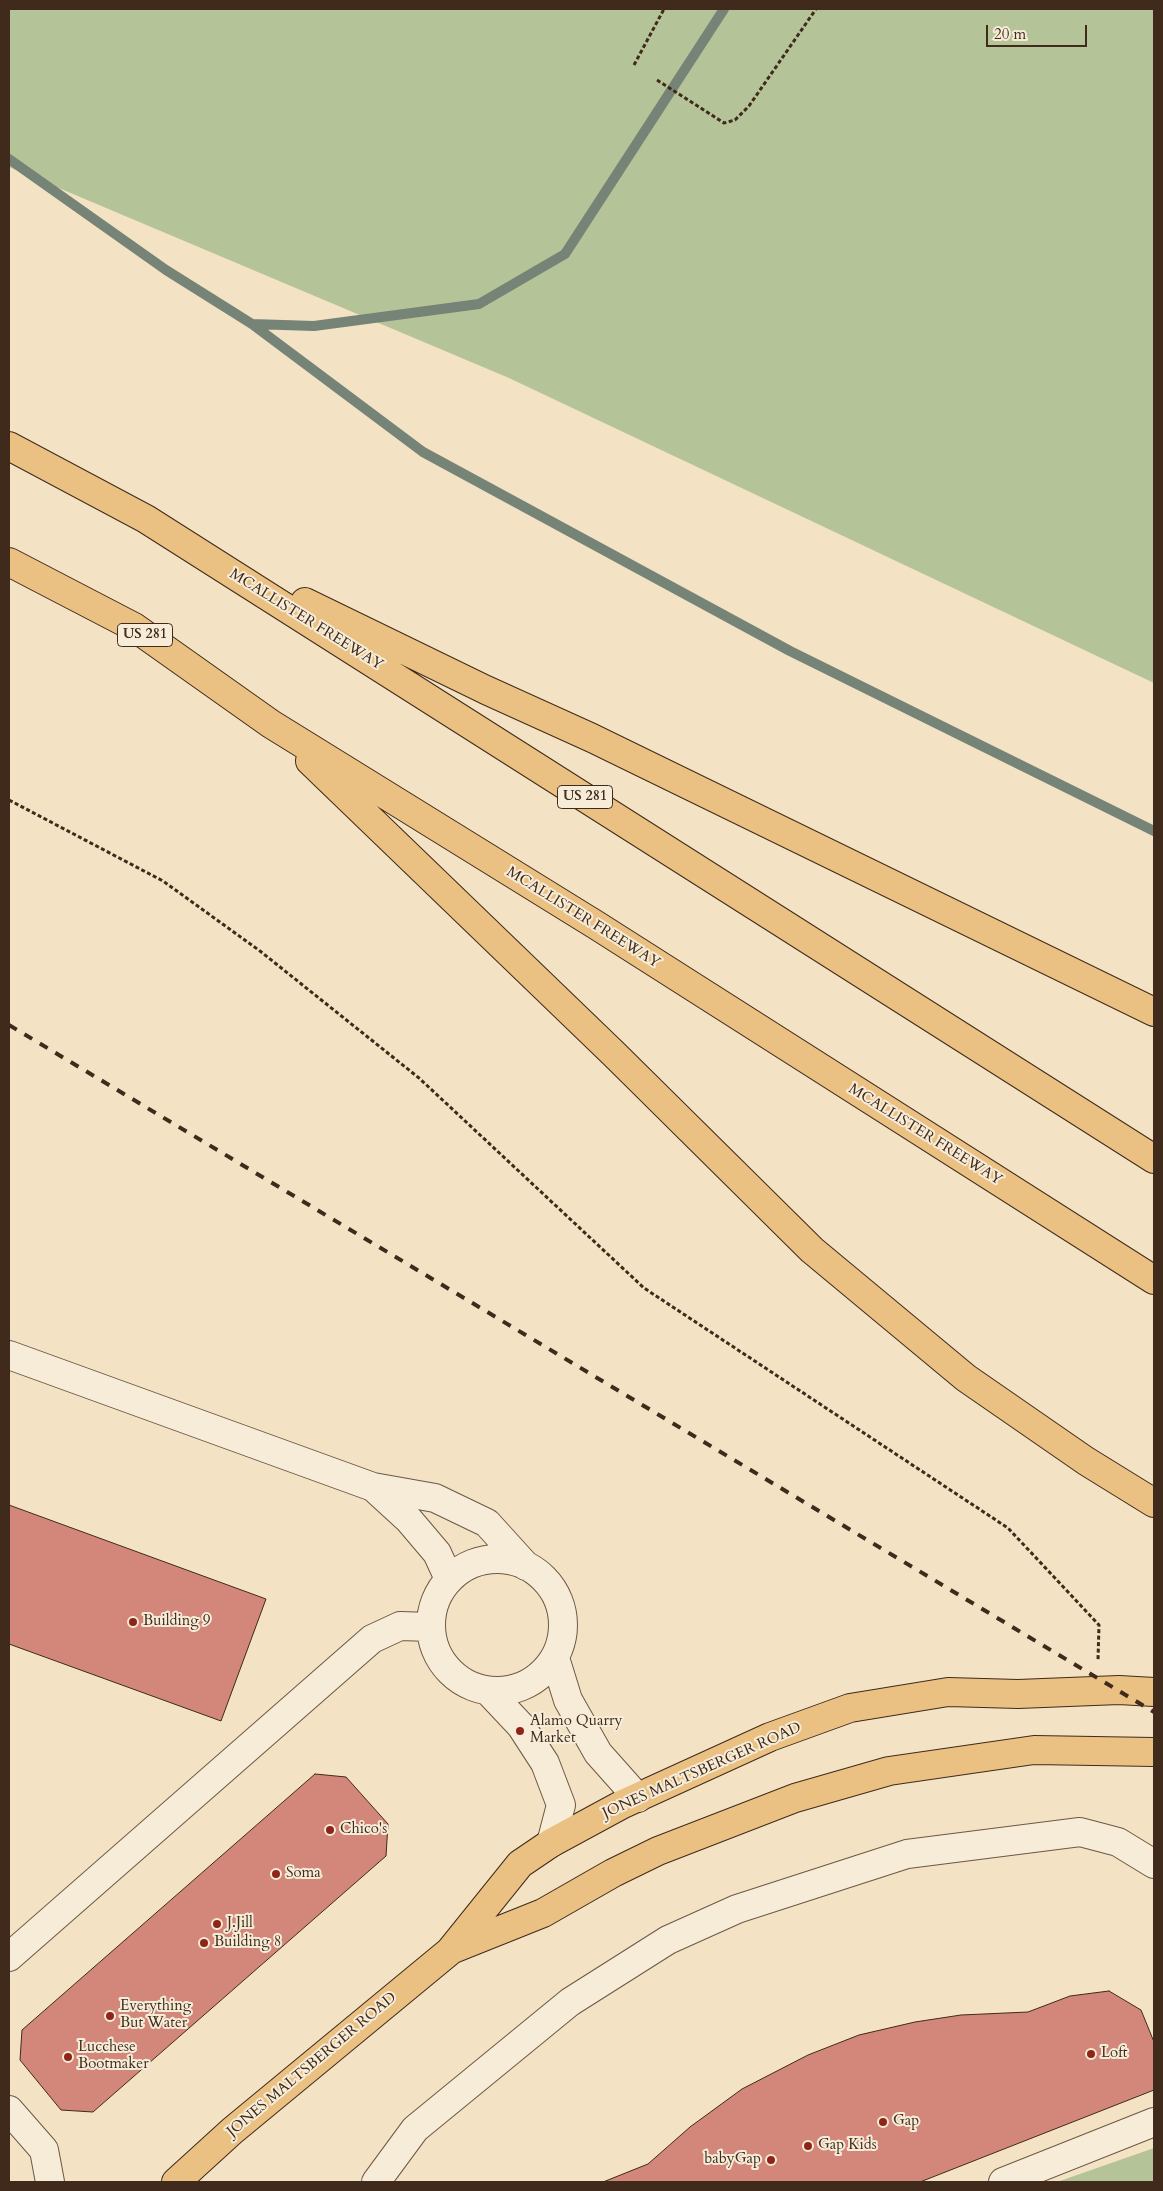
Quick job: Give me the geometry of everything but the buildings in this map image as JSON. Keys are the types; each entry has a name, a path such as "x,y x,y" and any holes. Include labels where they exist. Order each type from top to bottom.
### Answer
{"main road":[{"name":"MCALLISTER FREEWAY","path":"9,446 146,518 1154,1160"},
{"path":"184,542 477,686 592,738 1154,1012"},
{"name":"MCALLISTER FREEWAY","path":"9,562 134,627 272,724 604,930 1154,1280"},
{"path":"272,724 614,1054 812,1250 966,1378 1086,1461 1154,1503"},
{"name":"JONES MALTSBERGER ROAD","path":"176,2182 232,2131 450,1951 520,1864 552,1843 638,1798 770,1738 850,1708 948,1692 1018,1694 1096,1691 1154,1692"},
{"name":"JONES MALTSBERGER ROAD","path":"450,1951 542,1913 613,1873 658,1851 795,1798 889,1771 1034,1750 1154,1752"}],"lane":[{"path":"9,1355 373,1487 435,1498 486,1523 526,1566 547,1582 560,1605 563,1632 555,1658 538,1677 515,1690 489,1692 468,1686 451,1674 439,1657 432,1637 431,1617 437,1596 450,1579 462,1569 478,1562 494,1559 510,1560 526,1566"},
{"path":"373,1487 408,1520 437,1553 450,1579"},
{"path":"9,1957 372,1639 400,1626 431,1626"},
{"path":"555,1658 568,1700 598,1753 638,1798"},
{"path":"489,1692 520,1726 545,1763 561,1805 552,1843"},
{"path":"376,2182 415,2129 570,2002 668,1940 737,1910 907,1854 1080,1832 1118,1842 1154,1864"},
{"path":"9,2110 44,2150 50,2182"},
{"path":"1003,2182 1154,2122"}],"path":[{"path":"634,65 664,9"},
{"path":"657,80 724,123 735,120 748,106 816,9"},
{"path":"9,800 163,881 252,945 419,1078 644,1288 1008,1528 1099,1625 1096,1691"}],"green space":[{"path":"9,9 1154,9 1154,683 509,378 9,167"},
{"path":"1154,2148 1154,2182 1057,2182"}],"waterway":[{"path":"252,324 314,326 479,304 565,254 724,9"},
{"path":"9,159 166,270 252,324 423,452 790,651 1154,831"}],"railway":[{"path":"9,1025 1154,1712"}],"place":[{"name":"Building 9","path":"133,1622"},
{"name":"Alamo Quarry Market","path":"520,1731"},
{"name":"Chico's","path":"330,1830"},
{"name":"Soma","path":"276,1874"},
{"name":"J.Jill","path":"217,1924"},
{"name":"Building 8","path":"204,1943"},
{"name":"Everything But Water","path":"110,2016"},
{"name":"Loft","path":"1091,2054"},
{"name":"Lucchese Bootmaker","path":"68,2057"},
{"name":"Gap","path":"883,2122"},
{"name":"Gap Kids","path":"808,2146"},
{"name":"babyGap","path":"771,2160"}]}
